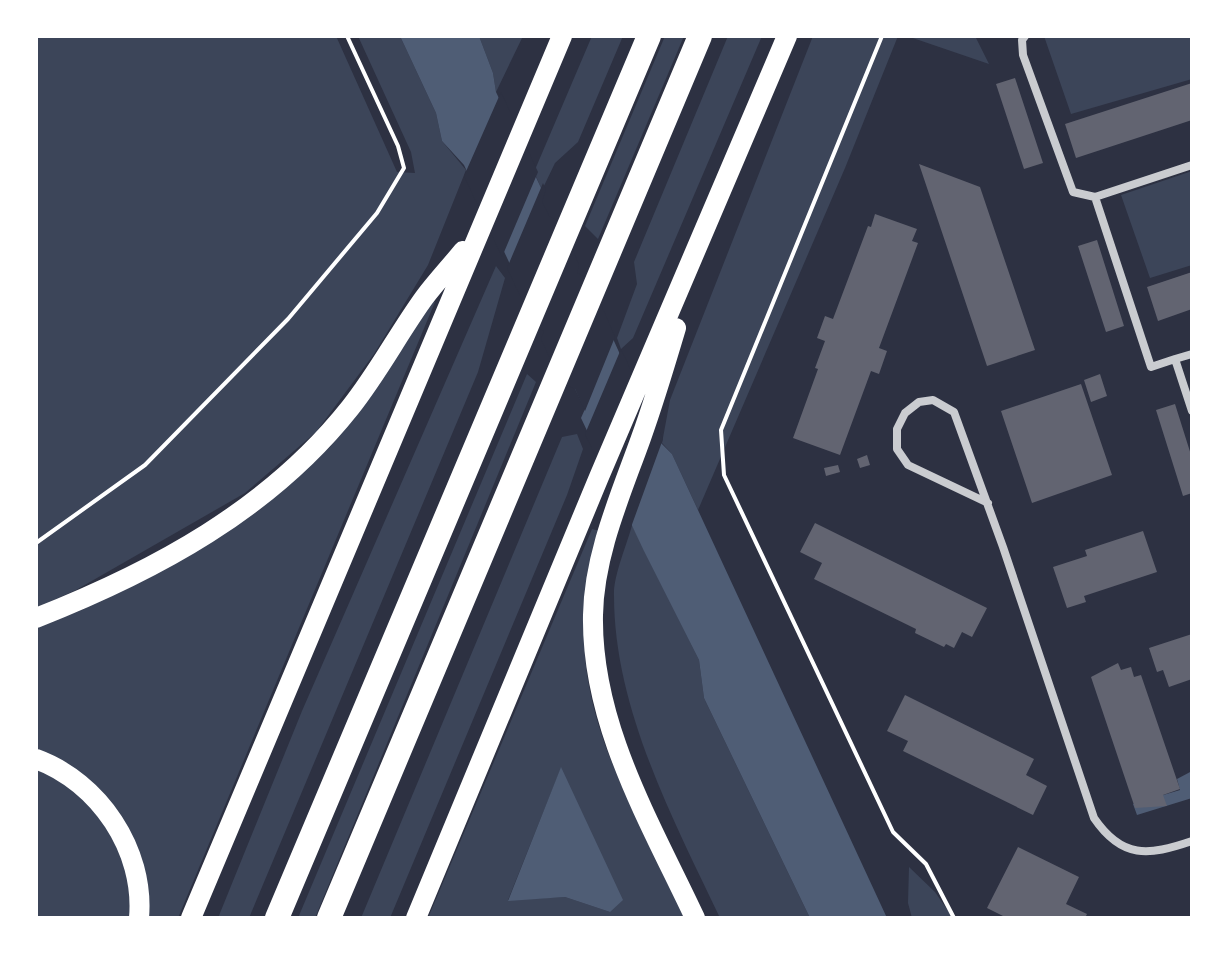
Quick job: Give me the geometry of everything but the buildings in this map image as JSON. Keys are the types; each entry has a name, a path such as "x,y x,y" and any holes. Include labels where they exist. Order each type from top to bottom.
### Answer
{"highway":[{"path":"191,918 562,36"},
{"path":"277,918 649,36"},
{"path":"329,918 700,36"},
{"path":"416,918 787,36"},
{"path":"36,618 121,581 194,543 229,521 289,472 349,410 383,364 425,297 480,229"},
{"path":"695,918 622,760 604,708 597,673 594,600 615,509 653,405 702,240"},
{"path":"36,759 58,767 108,811 135,870 139,918"}],"street":[{"path":"1025,36 1022,40 1023,55 1073,192 1095,197 1192,165"},
{"path":"1095,197 1151,367 1192,354"},
{"path":"1175,359 1192,411"},
{"path":"988,503 908,465 897,449 897,429 905,413 919,402 933,400 954,412 988,503 1094,818 1108,838 1133,851 1165,850 1192,841"}],"path":[{"path":"36,543 145,465 288,319 390,195 404,168 398,146 347,36"},
{"path":"882,36 721,430 724,475 893,832 926,864 954,918"}],"shaded area":[{"path":"36,36 336,36 397,172 415,173 411,152 358,36 400,36 436,113 442,141 466,170 428,265 374,354 316,432 245,493 76,590 36,608"},
{"path":"400,36 479,36 493,73 496,92 542,190 539,196 572,275 587,281 659,441 672,454 887,918 810,918 704,698 699,660 581,418 585,409 546,330 539,327 464,165 442,141 436,113"},
{"path":"479,36 523,36 496,92 493,73"},
{"path":"592,36 623,36 578,142 555,163 542,190 534,172"},
{"path":"665,36 684,36 598,239 585,226"},
{"path":"728,36 762,36 633,338 621,349 617,338 637,284 634,262"},
{"path":"813,36 898,36 845,168 698,510 672,454 662,443 670,400"},
{"path":"907,36 975,36 989,64"},
{"path":"1044,36 1192,36 1192,79 1071,114"},
{"path":"1192,171 1192,265 1150,278 1121,195"},
{"path":"496,266 505,278 478,372 249,918 218,918 302,711"},
{"path":"430,299 435,302 178,918 146,918 131,838 36,751 36,628 84,609 168,565 257,512 330,447 389,369"},
{"path":"527,374 536,382 315,918 298,918"},
{"path":"577,434 583,449 567,495 390,918 361,918 562,437"},
{"path":"632,525 699,660 704,698 810,918 720,918 684,842 649,762 635,721 617,638 614,588"},
{"path":"592,529 600,531 584,620 587,671 594,708 620,781 688,918 428,918","holes":["561,768 610,912 565,897 508,900"]},
{"path":"561,767 623,900 610,912 565,897 508,901"},
{"path":"36,768 81,797 106,824 124,856 129,874 131,918 36,918"},
{"path":"1192,771 1192,798 1137,815 1133,804 1180,790 1177,779"},
{"path":"909,867 935,892 953,918 912,918 908,903"}],"pier":[{"path":"501,92 538,172 502,257 464,176"},
{"path":"543,183 546,190 542,201 549,216 561,222 579,265 577,273 590,279 615,337 585,411 575,389 561,383 541,339 544,331 534,326 507,268"},
{"path":"621,349 663,439 630,530 585,434"}]}
